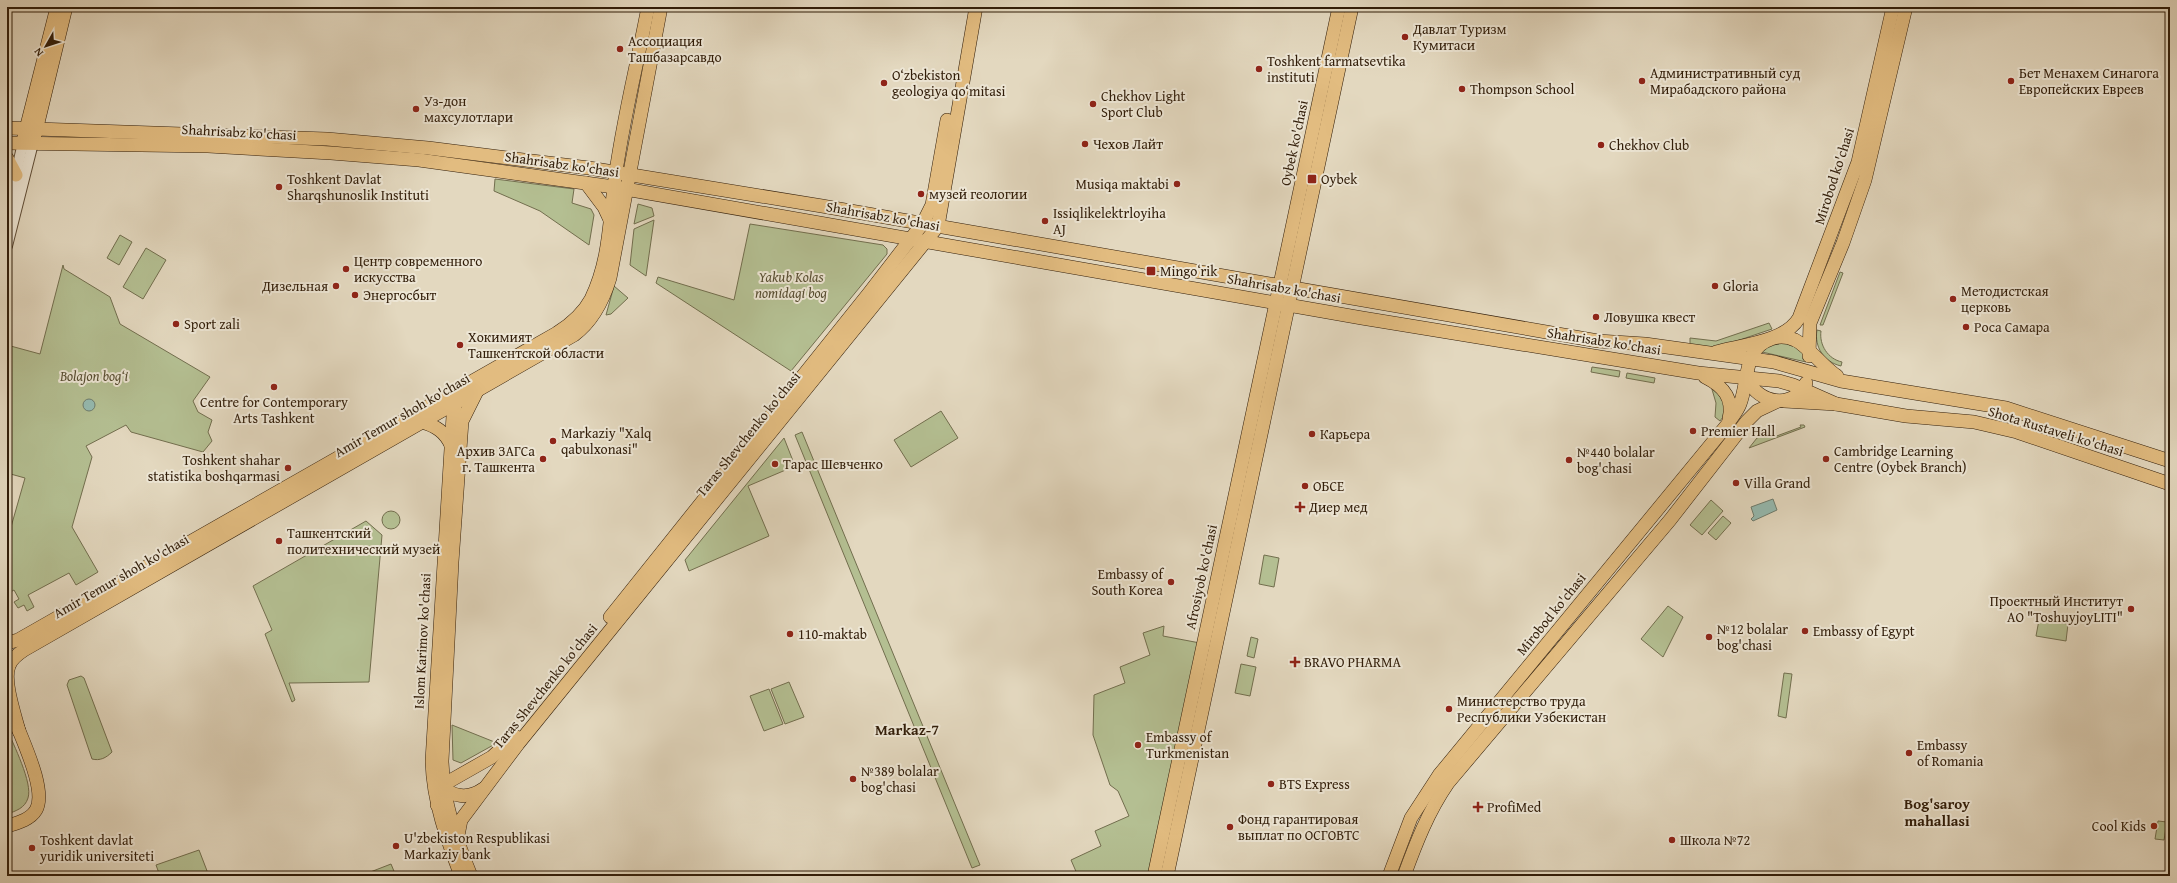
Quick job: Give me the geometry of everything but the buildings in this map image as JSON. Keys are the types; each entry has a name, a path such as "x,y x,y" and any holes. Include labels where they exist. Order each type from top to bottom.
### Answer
{"main road":[{"path":"28,143 57,7"},
{"path":"31,128 66,7"},
{"name":"Amir Temur shoh ko'chasi","path":"623,173 648,7"},
{"name":"Amir Temur shoh ko'chasi","path":"7,643 23,637 443,398 563,329 579,316 591,298 598,282 606,256 623,173 662,7"},
{"name":"Taras Shevchenko ko'chasi","path":"437,805 448,782 480,765 499,752 512,739 913,238 923,223 932,205 967,7"},
{"path":"938,226 976,7"},
{"name":"Oybek ko'chasi","path":"1286,286 1339,7"},
{"name":"Oybek ko'chasi","path":"1286,286 1352,7"},
{"name":"Mirobod ko'chasi","path":"1881,90 1893,7"},
{"name":"Mirobod ko'chasi","path":"1810,371 1810,323 1824,272 1906,7"},
{"name":"Shahrisabz ko'chasi","path":"7,128 327,139 421,148 623,173 923,223 1598,341 1645,344 1750,358 1782,363 1810,371"},
{"name":"Shahrisabz ko'chasi","path":"7,143 208,146 419,160 620,188 893,234 1282,304 1698,373 1747,379"},
{"path":"7,158 16,176"},
{"path":"586,183 604,207 612,224"},
{"name":"Amir Temur shoh ko'chasi","path":"19,731 8,674 9,664 18,654 33,644 574,335 590,320 601,303 610,278 620,188"},
{"name":"Taras Shevchenko ko'chasi","path":"457,841 461,820 564,687 938,226"},
{"path":"893,234 898,246 896,259"},
{"name":"Mirobod ko'chasi","path":"1773,338 1789,330 1797,322 1824,272"},
{"name":"Afrosiyob ko'chasi","path":"1154,876 1286,286"},
{"name":"Afrosiyob ko'chasi","path":"1168,876 1282,304"},
{"name":"Shota Rustaveli ko'chasi","path":"1773,338 1784,337 1795,340 1809,351 1823,367 1838,377 1852,383"},
{"path":"1750,358 1758,346 1773,338"},
{"name":"Shahrisabz ko'chasi","path":"1711,353 1773,338"},
{"name":"Mirobod ko'chasi","path":"1389,876 1408,824 1432,785 1727,425 1740,404 1747,379 1750,358"},
{"path":"1802,389 1810,371"},
{"name":"Shota Rustaveli ko'chasi","path":"1810,371 1852,383 1980,402 2012,409 2170,460"},
{"path":"1698,373 1717,383 1726,392 1731,409 1727,425"},
{"name":"Shota Rustaveli ko'chasi","path":"1747,379 1779,381 1836,404"},
{"name":"Shota Rustaveli ko'chasi","path":"1747,379 1757,393 1777,405 1836,404 1906,416 1966,421 2003,429 2170,484"},
{"name":"Islom Karimov ko'chasi","path":"460,388 455,403 442,576 437,805 444,830 461,876"},
{"name":"Mirobod ko'chasi","path":"1404,876 1421,830 1448,783 1670,520 1736,435 1757,411 1777,405 1798,394 1802,389"},
{"name":"Islom Karimov ko'chasi","path":"437,770 462,421 478,390"},
{"path":"443,398 455,403"},
{"name":"Islom Karimov ko'chasi","path":"455,403 462,421"},
{"path":"422,422 436,427 445,435 451,445"},
{"path":"1699,461 1702,468 1709,470"},
{"path":"1658,510 1666,512 1670,520"},
{"path":"7,701 39,787 39,800 36,810 20,822 7,826"},
{"path":"480,765 476,772 479,779 485,782 490,782"},
{"path":"437,770 449,776 458,776"},
{"path":"437,770 444,788 457,841 471,876"},
{"path":"444,788 455,794 464,796 477,793 490,782"}],"street":[{"path":"7,211 16,176 28,143"},
{"path":"7,246 28,143"}],"green space":[{"path":"495,179 574,189 572,203 591,209 594,215 589,245 540,211 494,191"},
{"path":"638,204 652,208 654,216 634,224"},
{"path":"654,220 646,276 630,265 634,229"},
{"name":"Yakub Kolas nomidagi bog","path":"750,224 883,245 887,249 887,254 791,371 656,283 658,277 734,300"},
{"path":"120,235 132,242 119,265 107,258"},
{"path":"146,248 166,260 143,299 123,287"},
{"name":"Bolajon bog‘i","path":"63,265 64,269 110,297 120,324 210,377 193,401 198,412 212,420 208,432 212,441 203,452 131,432 126,425 86,446 92,457 72,527 98,572 76,585 69,573 28,595 34,607 27,611 24,605 18,608 14,602 19,599 14,590 7,594 7,526 11,527 25,478 7,473 10,458 7,457 7,345 40,354"},
{"path":"1840,272 1843,273 1823,325 1820,325"},
{"path":"614,286 628,298 611,314 606,315"},
{"path":"1769,323 1772,329 1713,349 1690,346 1690,338 1716,341"},
{"path":"1817,330 1821,331 1821,341 1826,351 1833,358 1842,362 1841,366 1830,361 1822,353 1817,342"},
{"path":"1783,342 1802,350 1806,362 1762,352 1770,345"},
{"path":"1592,367 1620,371 1619,377 1591,372"},
{"path":"1627,373 1655,378 1654,383 1626,378"},
{"path":"1711,386 1725,402 1723,417 1720,421 1715,417 1716,403"},
{"path":"941,411 958,438 911,467 894,440"},
{"path":"1800,425 1804,425 1805,427 1749,448 1757,438 1770,433 1774,437 1801,427"},
{"path":"802,432 980,865 972,868 795,435"},
{"path":"784,438 795,466 748,486 769,536 689,571 685,560"},
{"path":"1711,500 1723,511 1702,535 1690,525"},
{"path":"387,511 395,511 400,516 398,527 395,529 387,529 382,524 382,516"},
{"path":"1723,516 1731,523 1716,540 1708,533"},
{"path":"366,521 382,535 369,682 289,683 295,700 292,702 265,634 272,630 253,586"},
{"path":"1264,555 1279,558 1274,587 1259,584"},
{"path":"1668,606 1683,617 1663,657 1641,639"},
{"path":"2039,620 2068,624 2066,641 2036,636"},
{"path":"1164,626 1163,636 1200,643 1150,876 1078,876 1071,860 1101,846 1095,831 1129,816 1118,791 1110,785 1093,735 1094,695 1125,683 1120,667 1150,655 1143,633"},
{"path":"1251,637 1258,639 1254,658 1247,656"},
{"path":"1241,664 1256,667 1250,696 1235,693"},
{"path":"1784,673 1792,674 1786,718 1778,716"},
{"path":"81,676 84,678 112,752 105,757 95,760 92,759 67,685 69,680"},
{"path":"789,682 804,717 785,724 771,689"},
{"path":"769,689 783,724 764,731 750,696"},
{"path":"452,725 497,743 461,763 453,760"},
{"path":"7,729 18,753 28,783 29,791 25,804 17,810 7,814"},
{"path":"2158,821 2167,822 2164,840 2155,839"},
{"path":"199,850 209,876 160,876 156,865"},
{"path":"391,864 396,876 360,876"}],"water":[{"path":"89,399 93,401 95,405 93,409 89,411 85,409 83,405 85,401"},
{"path":"1773,499 1777,510 1753,521 1751,519 1754,516 1751,507"}],"place":[{"name":"Давлат Туризм Кумитаси","path":"1405,37"},
{"name":"Ассоциация Ташбазарсавдо","path":"620,49"},
{"name":"Toshkent farmatsevtika instituti","path":"1259,69"},
{"name":"Административный суд Мирабадского района","path":"1642,81"},
{"name":"Бет Менахем Синагога Европейских Евреев","path":"2011,81"},
{"name":"O‘zbekiston geologiya qo‘mitasi","path":"884,83"},
{"name":"Thompson School","path":"1462,89"},
{"name":"Chekhov Light Sport Club","path":"1093,104"},
{"name":"Уз-дон махсулотлари","path":"416,109"},
{"name":"Чехов Лайт","path":"1085,144"},
{"name":"Chekhov Club","path":"1601,145"},
{"name":"Oybek","path":"1312,179"},
{"name":"Musiqa maktabi","path":"1177,184"},
{"name":"Toshkent Davlat Sharqshunoslik Instituti","path":"279,187"},
{"name":"музей геологии","path":"921,194"},
{"name":"Issiqlikelektrloyiha AJ","path":"1045,221"},
{"name":"Центр современного искусства","path":"346,269"},
{"name":"Mingoʻrik","path":"1151,271"},
{"name":"Дизельная","path":"336,286"},
{"name":"Gloria","path":"1715,286"},
{"name":"Энергосбыт","path":"355,295"},
{"name":"Методистская церковь","path":"1953,299"},
{"name":"Ловушка квест","path":"1596,317"},
{"name":"Sport zali","path":"176,324"},
{"name":"Роса Самара","path":"1966,327"},
{"name":"Хокимият Ташкентской области","path":"460,345"},
{"name":"Centre for Contemporary Arts Tashkent","path":"274,387"},
{"name":"Premier Hall","path":"1693,431"},
{"name":"Карьера","path":"1312,434"},
{"name":"Markaziy \"Xalq qabulxonasi\"","path":"553,441"},
{"name":"Архив ЗАГСа г. Ташкента","path":"543,459"},
{"name":"Cambridge Learning Centre (Oybek Branch)","path":"1826,459"},
{"name":"№440 bolalar bog'chasi","path":"1569,460"},
{"name":"Тарас Шевченко","path":"775,464"},
{"name":"Toshkent shahar statistika boshqarmasi","path":"288,468"},
{"name":"Villa Grand","path":"1736,483"},
{"name":"ОБСЕ","path":"1305,486"},
{"name":"Диер мед","path":"1300,507"},
{"name":"Ташкентский политехнический музей","path":"279,541"},
{"name":"Embassy of South Korea","path":"1171,582"},
{"name":"Проектный Институт АО \"ToshuyjoyLITI\"","path":"2131,609"},
{"name":"Embassy of Egypt","path":"1805,631"},
{"name":"110-maktab","path":"790,634"},
{"name":"№12 bolalar bog'chasi","path":"1709,637"},
{"name":"BRAVO PHARMA","path":"1295,662"},
{"name":"Министерство труда Республики Узбекистан","path":"1449,709"},
{"name":"Embassy of Turkmenistan","path":"1138,745"},
{"name":"Embassy of Romania","path":"1909,753"},
{"name":"№389 bolalar bog'chasi","path":"853,779"},
{"name":"BTS Express","path":"1271,784"},
{"name":"ProfiMed","path":"1478,807"},
{"name":"Cool Kids","path":"2154,826"},
{"name":"Фонд гарантировая выплат по ОСГОВТС","path":"1230,827"},
{"name":"Школа №72","path":"1672,840"},
{"name":"U'zbekiston Respublikasi Markaziy bank","path":"396,846"},
{"name":"Toshkent davlat yuridik universiteti","path":"32,848"}],"district":[{"name":"Markaz-7","path":"907,730"},
{"name":"Bog'saroy mahallasi","path":"1937,812"}]}
